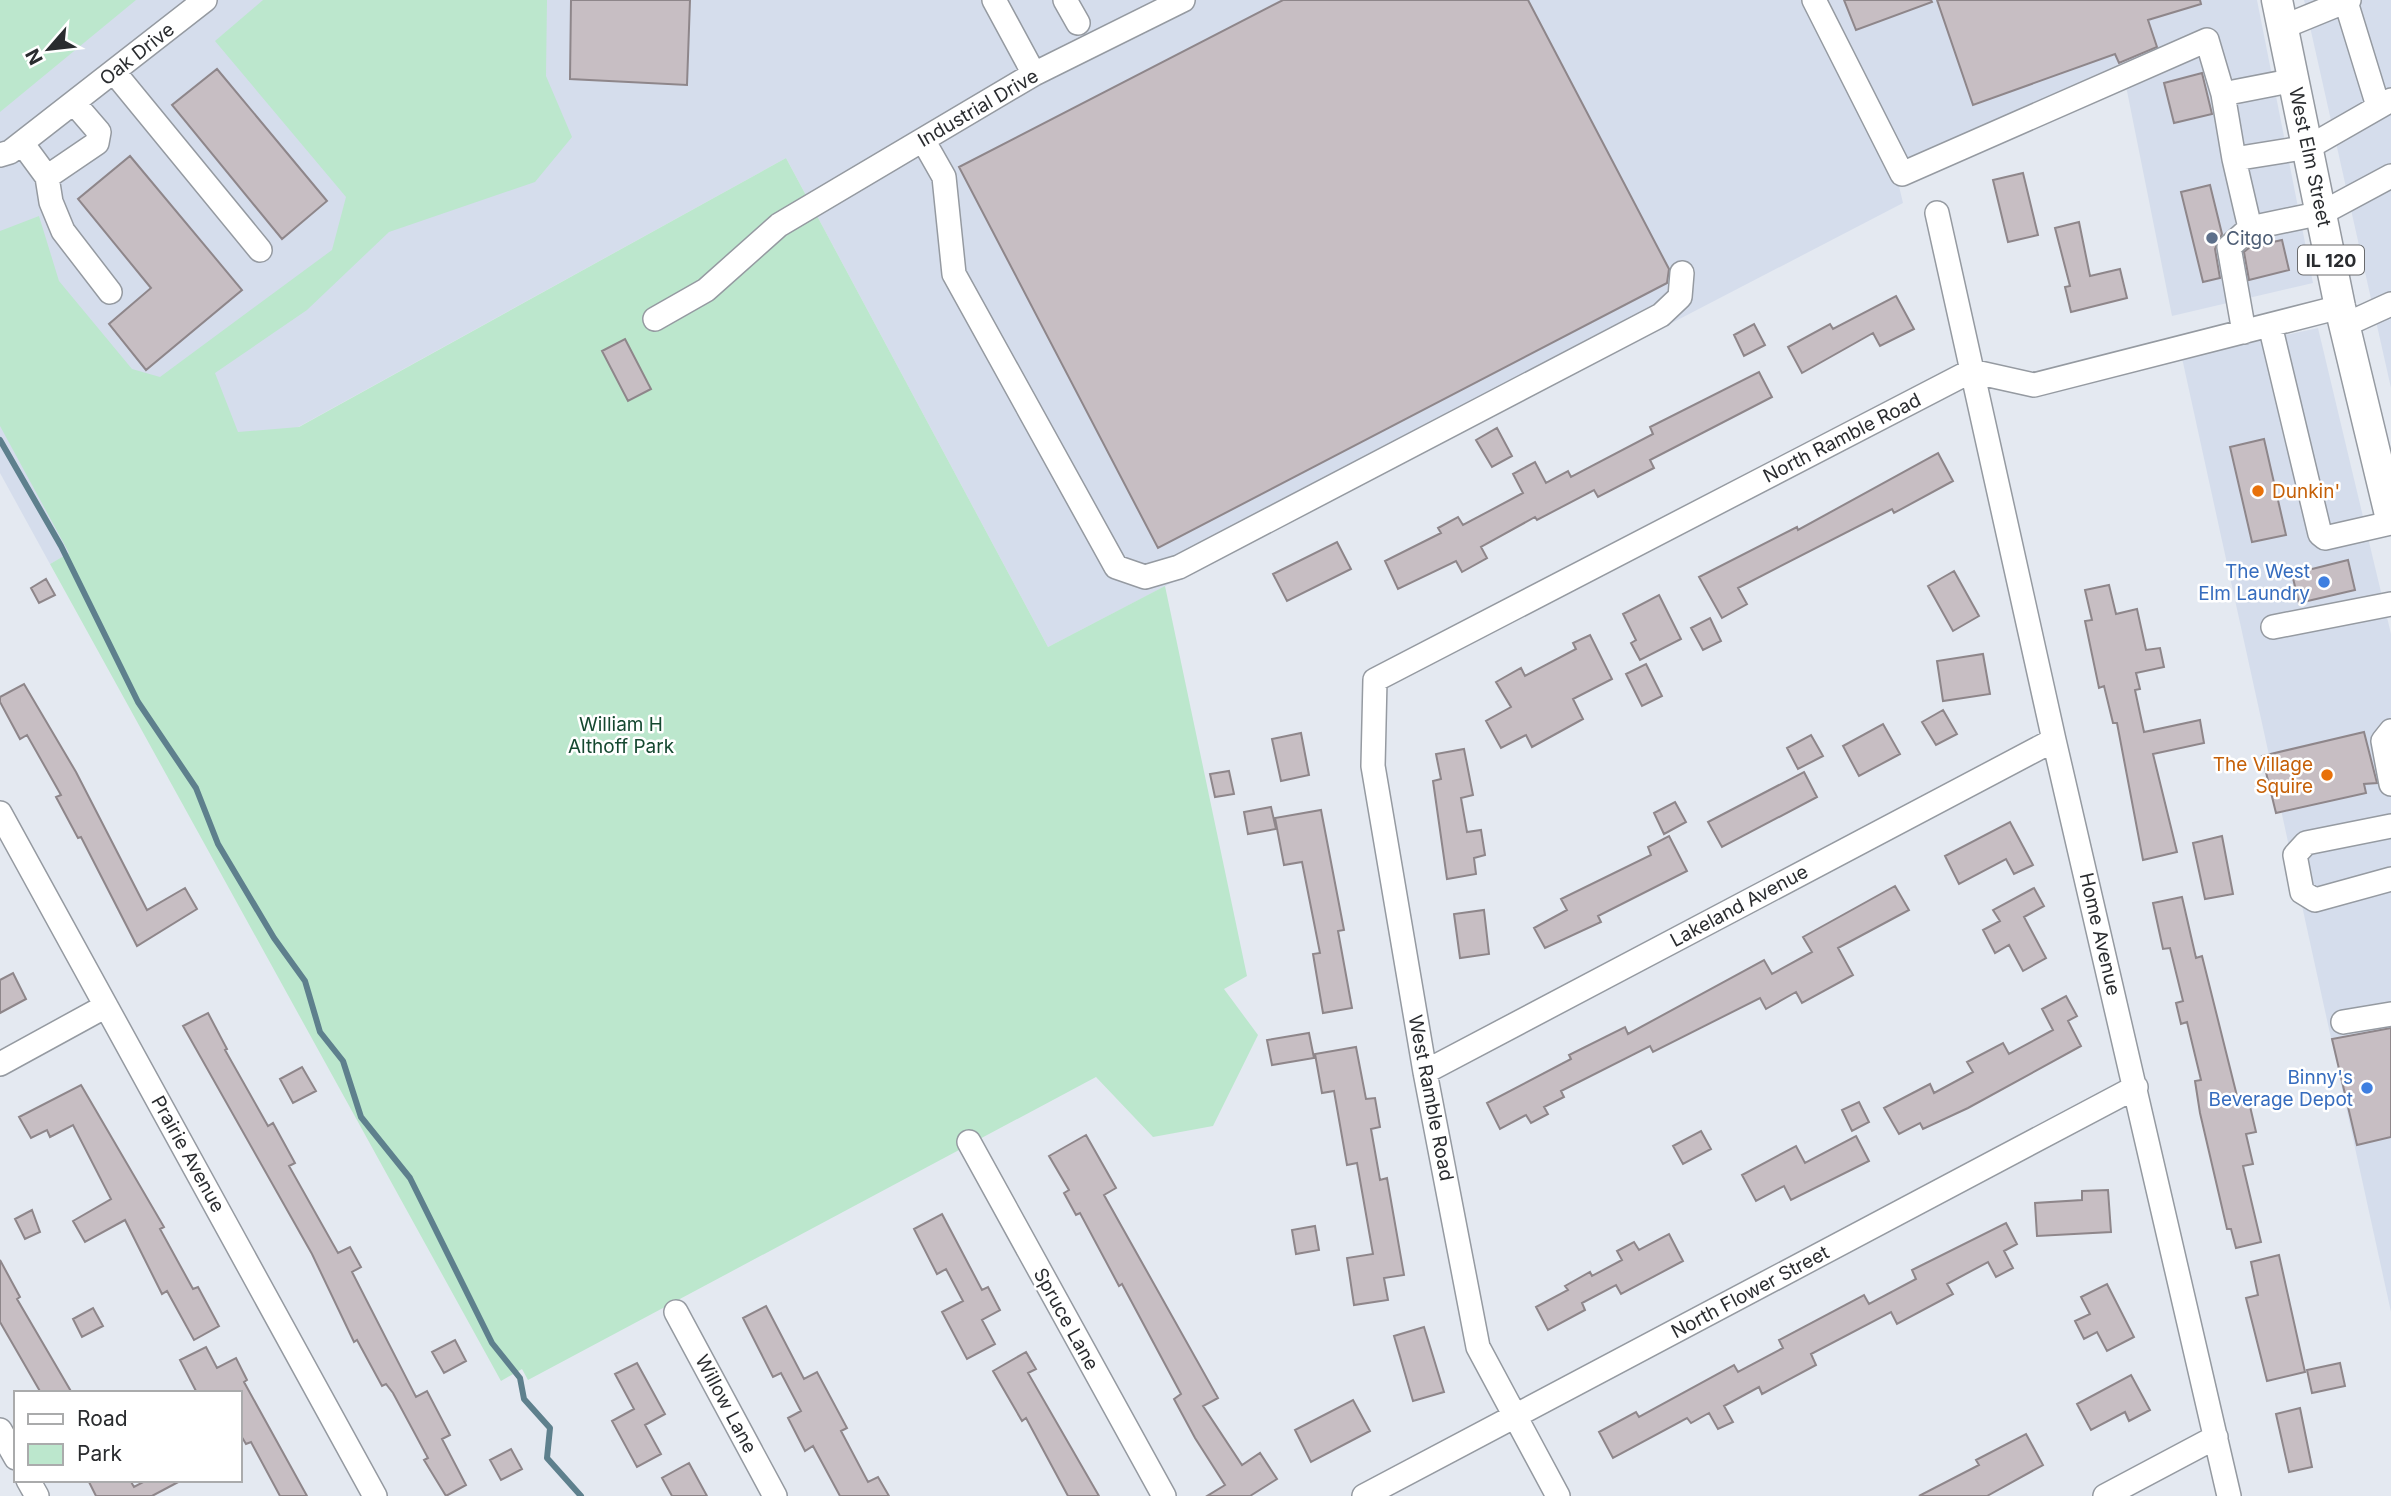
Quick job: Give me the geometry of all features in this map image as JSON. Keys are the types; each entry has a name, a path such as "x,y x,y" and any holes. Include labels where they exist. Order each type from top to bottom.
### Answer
{"main road":[{"name":"West Elm Street","path":"2280,14 2342,316 2391,521"}],"street":[{"name":"Oak Drive","path":"0,155 22,143 205,0"},
{"path":"994,0 1034,74"},
{"path":"1065,0 1078,23"},
{"name":"Industrial Drive","path":"654,319 706,290 779,225 1034,74 1183,0"},
{"path":"1814,0 1902,174 2207,40 2223,94 2250,228"},
{"path":"2234,159 2309,147 2385,103 2348,1 2280,14"},
{"path":"114,72 260,250"},
{"path":"2223,94 2295,80"},
{"path":"47,177 97,143 99,132 74,103"},
{"path":"923,140 944,177 954,274 1116,567 1145,577 1179,567 1661,316 1680,297 1682,273"},
{"path":"22,143 47,177 51,202 63,231 110,292"},
{"path":"2245,332 2229,247 2250,228 2322,213 2391,176"},
{"name":"Home Avenue","path":"1937,213 2054,740 2229,1496"},
{"path":"1971,371 2034,384 2270,325 2342,316 2391,304"},
{"path":"2270,325 2319,534 2325,538 2391,521"},
{"name":"North Ramble Road","path":"1375,680 1971,371"},
{"path":"2273,627 2391,604"},
{"name":"West Ramble Road","path":"1375,680 1373,766 1425,1072 1478,1347 1558,1496"},
{"path":"2391,731 2383,741 2391,784"},
{"name":"Lakeland Avenue","path":"1425,1072 2054,740"},
{"name":"Prairie Avenue","path":"0,813 375,1496"},
{"path":"2391,826 2306,843 2295,855 2302,892 2315,900 2391,879"},
{"path":"0,1065 106,1006"},
{"path":"2343,1022 2391,1014"},
{"name":"North Flower Street","path":"1364,1496 2136,1087"},
{"name":"Spruce Lane","path":"969,1142 1164,1496"},
{"name":"Willow Lane","path":"676,1312 775,1496"},
{"path":"0,1430 14,1454"},
{"path":"2105,1496 2216,1437"}],"shaded area":[{"path":"0,0 2257,0 2313,283 2172,316 2125,81 1899,186 1903,203 1048,647 786,158 50,564 0,473"},
{"path":"2304,0 2391,0 2391,388"},
{"path":"2318,328 2391,634 2391,1312 2182,358"}],"green space":[{"path":"0,0 136,0 0,112"},
{"name":"William H Althoff Park","path":"263,0 547,0 546,76 572,137 535,182 389,232 307,310 215,373 238,432 299,427 786,158 1048,647 1165,586 1247,976 1224,989 1258,1035 1213,1126 1153,1137 1096,1077 528,1380 522,1369 501,1381 50,564 69,553 0,426 0,231 39,216 59,281 132,369 160,377 332,250 346,197 215,41"}],"building":[{"path":"571,0 690,0 687,85 570,79"},
{"path":"1283,0 1528,0 1669,269 1667,283 1158,548 959,167"},
{"path":"1844,0 1931,0 1932,2 1856,30"},
{"path":"1937,0 2200,0 2201,4 2148,20 2157,47 2119,63 2115,54 1973,105"},
{"path":"217,69 327,201 282,239 172,105"},
{"path":"2202,73 2212,114 2174,123 2164,83"},
{"path":"130,156 242,290 146,370 109,324 151,288 78,199"},
{"path":"2023,173 2038,235 2008,242 1993,180"},
{"path":"2210,185 2222,234 2215,249 2220,278 2203,282 2181,192"},
{"path":"2079,222 2090,276 2120,269 2127,298 2071,312 2065,287 2070,286 2055,228"},
{"path":"2282,240 2289,270 2249,280 2244,252 2250,247"},
{"path":"1896,296 1914,329 1880,346 1873,333 1802,373 1788,347 1830,324 1833,329"},
{"path":"1754,324 1765,345 1744,356 1734,335"},
{"path":"625,339 651,389 628,401 602,351"},
{"path":"1759,372 1772,397 1650,460 1654,468 1598,497 1594,490 1537,520 1535,517 1481,547 1487,558 1462,572 1456,561 1398,589 1385,561 1441,533 1438,528 1458,517 1463,525 1523,493 1513,474 1535,462 1546,483 1568,471 1571,477 1653,434 1650,427"},
{"path":"1497,428 1512,456 1492,467 1476,440"},
{"name":"Dunkin'","path":"2264,439 2286,535 2252,542 2230,447"},
{"path":"1938,453 1953,481 1894,513 1892,509 1738,588 1747,604 1722,618 1699,577 1797,527 1798,530"},
{"path":"1337,542 1351,569 1287,601 1273,574"},
{"name":"The West Elm Laundry","path":"2348,560 2355,590 2299,603 2292,574"},
{"path":"1954,571 1979,616 1953,631 1928,586"},
{"path":"46,579 55,595 39,603 31,588"},
{"path":"2109,585 2116,614 2137,609 2146,650 2160,648 2164,667 2136,673 2140,689 2135,690 2144,732 2200,720 2204,743 2153,754 2177,852 2143,860 2117,723 2113,723 2104,686 2099,688 2085,621 2092,620 2085,590"},
{"path":"1659,595 1681,639 1640,660 1631,643 1636,640 1623,614"},
{"path":"1710,618 1721,641 1703,650 1691,628"},
{"path":"1590,635 1612,679 1573,699 1583,719 1532,747 1526,735 1501,748 1486,721 1511,707 1496,682 1521,668 1525,676 1576,649 1573,643"},
{"path":"1983,654 1990,694 1943,701 1937,661"},
{"path":"1646,664 1662,696 1642,706 1626,674"},
{"path":"24,684 76,772 147,910 185,888 197,909 137,946 81,837 78,838 56,797 61,795 27,735 20,739 0,702 0,697"},
{"path":"1943,710 1957,734 1936,745 1922,722"},
{"path":"1883,724 1900,754 1859,776 1843,746"},
{"path":"2364,732 2377,783 2364,784 2366,793 2276,813 2262,756"},
{"path":"1301,733 1309,775 1281,781 1272,739"},
{"path":"1811,735 1823,756 1798,769 1787,748"},
{"path":"1464,749 1473,795 1461,798 1467,832 1481,830 1485,855 1474,858 1476,874 1447,879 1433,781 1441,779 1436,754"},
{"path":"1229,771 1234,794 1215,797 1210,774"},
{"path":"1804,772 1817,797 1722,847 1708,822"},
{"path":"1675,802 1686,822 1664,834 1654,813"},
{"path":"1271,807 1276,829 1248,834 1244,812"},
{"path":"1321,810 1344,930 1338,931 1352,1008 1323,1013 1313,954 1320,953 1302,862 1284,865 1275,818"},
{"path":"2010,822 2033,865 2014,874 2006,859 1959,884 1945,856"},
{"path":"1669,836 1687,871 1598,916 1601,922 1545,948 1534,928 1567,910 1561,899 1651,855 1648,847"},
{"path":"2222,836 2233,894 2205,899 2193,843"},
{"path":"1895,886 1909,910 1838,948 1853,975 1802,1003 1796,992 1766,1009 1760,998 1653,1052 1650,1046 1561,1091 1564,1097 1544,1107 1548,1114 1531,1123 1526,1115 1500,1129 1487,1103 1571,1059 1569,1055 1625,1027 1628,1034 1764,960 1772,974 1812,952 1803,937"},
{"path":"2034,888 2044,906 2024,917 2046,958 2023,971 2009,945 1995,953 1983,930 2000,921 1993,910"},
{"path":"2182,897 2196,958 2202,956 2239,1104 2249,1102 2256,1132 2246,1134 2253,1164 2243,1166 2261,1242 2236,1248 2231,1229 2227,1229 2200,1113 2195,1081 2201,1080 2187,1022 2181,1024 2176,1003 2183,1001 2170,948 2163,949 2153,903"},
{"path":"1484,910 1489,954 1460,958 1454,914"},
{"path":"13,973 26,999 0,1013 0,980"},
{"path":"2066,996 2077,1016 2068,1021 2081,1046 1968,1108 1923,1129 1920,1123 1899,1134 1884,1108 1930,1084 1934,1093 1973,1072 1967,1062 2003,1043 2009,1054 2053,1030 2042,1009"},
{"path":"208,1013 227,1049 225,1050 268,1126 273,1123 295,1163 289,1166 338,1253 350,1247 361,1267 352,1272 416,1397 427,1391 450,1435 442,1439 466,1485 446,1496 424,1460 428,1458 393,1393 386,1384 382,1386 357,1340 354,1342 312,1254 183,1026"},
{"name":"Binny's Beverage Depot","path":"2391,1028 2391,1137 2357,1145 2332,1039"},
{"path":"1309,1033 1314,1058 1272,1065 1267,1040"},
{"path":"1356,1047 1366,1099 1375,1098 1380,1127 1371,1129 1380,1180 1387,1178 1404,1275 1384,1278 1388,1300 1354,1305 1347,1258 1373,1254 1357,1163 1347,1165 1334,1091 1322,1093 1315,1054"},
{"path":"302,1067 316,1091 293,1103 280,1079"},
{"path":"81,1085 164,1227 160,1229 193,1289 198,1287 219,1326 194,1340 167,1291 162,1294 125,1220 85,1242 73,1221 111,1199 73,1125 50,1137 47,1130 31,1138 19,1117"},
{"path":"1859,1102 1869,1122 1852,1131 1842,1110"},
{"path":"1701,1131 1711,1149 1683,1164 1673,1146"},
{"path":"1086,1135 1116,1188 1104,1195 1218,1398 1203,1406 1242,1465 1260,1453 1277,1479 1250,1496 1207,1496 1225,1485 1174,1399 1181,1394 1122,1284 1119,1286 1080,1213 1076,1215 1064,1193 1069,1190 1049,1156"},
{"path":"1856,1136 1869,1161 1791,1200 1784,1186 1756,1201 1742,1175 1796,1146 1805,1163"},
{"path":"2108,1190 2111,1232 2037,1236 2035,1203 2082,1200 2082,1191"},
{"path":"32,1210 40,1232 25,1239 15,1219"},
{"path":"942,1214 982,1290 988,1287 1000,1310 982,1320 995,1344 967,1359 942,1312 963,1301 946,1269 937,1274 914,1229"},
{"path":"2006,1223 2017,1244 2004,1251 2013,1268 1996,1277 1988,1262 1947,1284 1953,1294 1897,1324 1891,1312 1811,1354 1816,1365 1762,1394 1759,1387 1724,1406 1733,1422 1718,1429 1709,1413 1691,1423 1687,1418 1613,1458 1599,1432 1636,1412 1639,1417 1734,1365 1738,1372 1783,1348 1779,1340 1864,1295 1869,1304 1916,1279 1912,1270"},
{"path":"1315,1226 1319,1250 1296,1254 1292,1230"},
{"path":"1669,1234 1683,1261 1621,1294 1616,1285 1582,1303 1585,1310 1548,1330 1536,1307 1568,1290 1565,1286 1590,1272 1592,1276 1622,1260 1617,1251 1634,1242 1639,1250"},
{"path":"2279,1255 2305,1372 2267,1381 2246,1298 2258,1295 2251,1262"},
{"path":"0,1260 20,1297 17,1299 71,1391 40,1391 0,1322"},
{"path":"2107,1284 2134,1337 2107,1351 2097,1332 2084,1339 2075,1321 2090,1314 2081,1297"},
{"path":"766,1306 804,1379 817,1372 847,1428 841,1431 868,1482 878,1477 889,1496 840,1496 813,1446 805,1451 788,1418 801,1411 781,1373 773,1377 743,1318"},
{"path":"93,1308 103,1326 82,1337 73,1319"},
{"path":"1424,1327 1444,1392 1413,1401 1394,1336"},
{"path":"455,1340 466,1361 444,1373 432,1352"},
{"path":"206,1347 217,1368 236,1358 247,1380 244,1382 307,1496 280,1496 251,1442 246,1444 242,1437 242,1391 196,1391 180,1360"},
{"path":"1026,1352 1036,1369 1028,1373 1099,1496 1068,1496 1026,1418 1022,1421 993,1371"},
{"path":"637,1363 665,1414 645,1425 661,1454 637,1467 612,1421 634,1409 615,1374"},
{"path":"2340,1363 2345,1386 2312,1393 2307,1370"},
{"path":"2131,1375 2150,1410 2129,1421 2125,1412 2091,1430 2077,1404"},
{"path":"1353,1400 1370,1431 1311,1462 1295,1430"},
{"path":"2300,1408 2312,1467 2289,1472 2276,1414"},
{"path":"2026,1434 2043,1465 1987,1496 1919,1496 1979,1465 1976,1460"},
{"path":"511,1449 522,1469 501,1480 490,1460"},
{"path":"689,1463 707,1496 672,1496 662,1478"},
{"path":"89,1482 131,1482 134,1487 143,1482 178,1482 152,1496 96,1496"}],"waterway":[{"path":"0,440 61,546 138,702 196,788 218,844 274,938 305,981 320,1032 343,1061 361,1117 410,1178 492,1343 520,1378 524,1399 550,1428 547,1458 581,1496"}],"place":[{"name":"Citgo","path":"2212,238"},
{"name":"Dunkin'","path":"2258,491"},
{"name":"The West Elm Laundry","path":"2324,582"},
{"name":"The Village Squire","path":"2327,775"},
{"name":"Binny's Beverage Depot","path":"2367,1088"}]}
